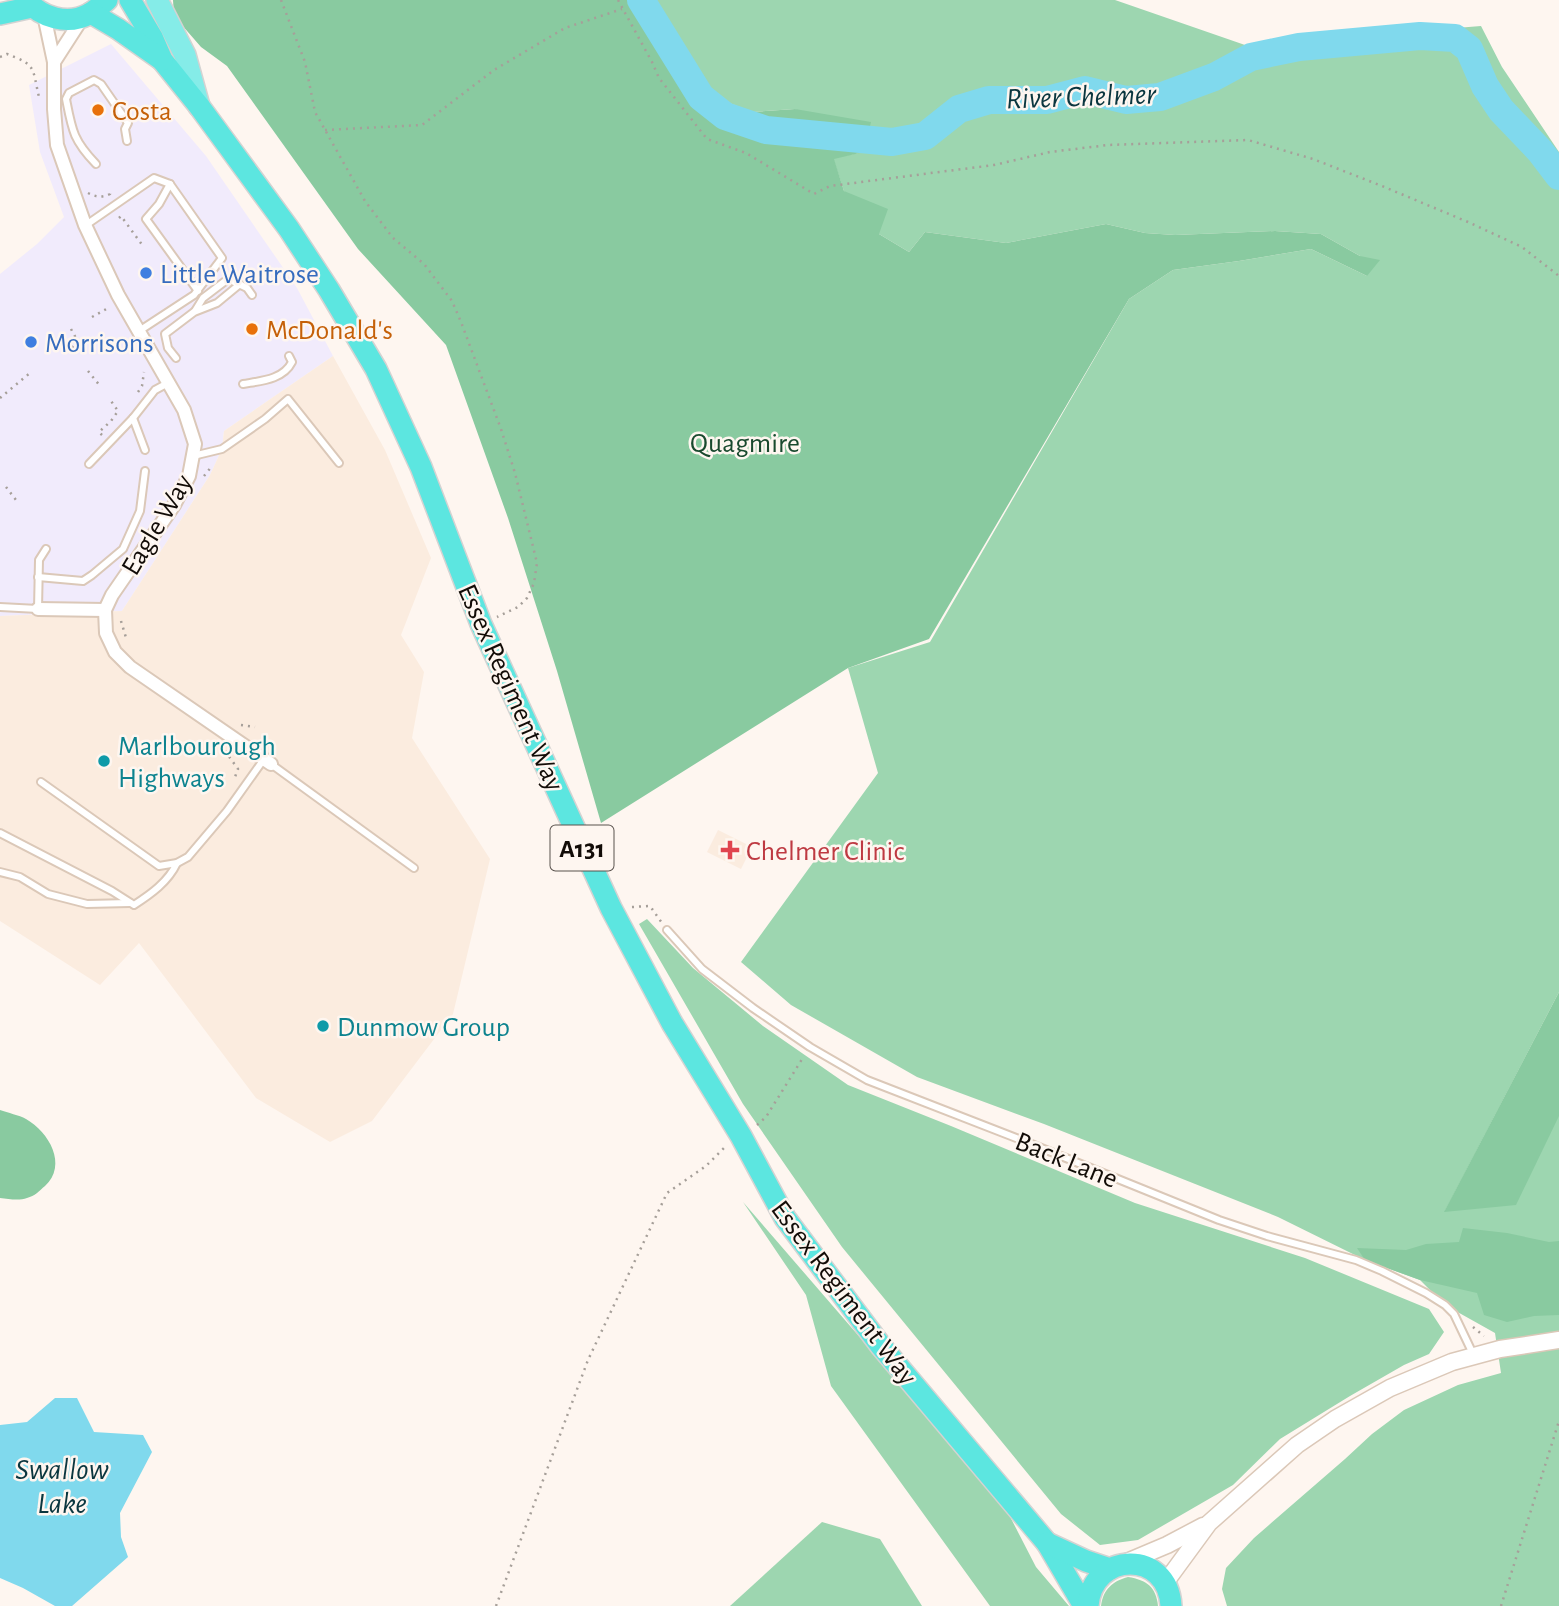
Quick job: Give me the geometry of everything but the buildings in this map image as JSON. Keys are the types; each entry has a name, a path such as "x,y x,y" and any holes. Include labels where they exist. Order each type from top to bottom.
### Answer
{"highway":[{"name":"Essex Regiment Way","path":"130,0 162,60 289,229 376,369 421,467 481,624 611,908 673,1023 741,1136 785,1218 864,1325 1047,1543 1086,1606"},
{"path":"0,14 34,7 55,19 69,20 94,10"},
{"name":"Essex Regiment Way","path":"94,10 162,60"},
{"name":"Essex Regiment Way","path":"1047,1543 1086,1561 1116,1567 1132,1563 1143,1565 1152,1569 1171,1596"},
{"path":"1086,1606 1094,1583 1116,1567"}],"main road":[{"path":"156,0 185,55 199,106"}],"street":[{"name":"Eagle Way","path":"34,7 54,62 57,145 85,225 118,295 184,410 195,444 189,476 174,505 105,610"},
{"path":"54,62 94,10"},
{"path":"38,609 105,610 106,633 115,652 130,667 267,762"},
{"path":"1116,1567 1209,1523 1297,1445 1364,1402 1452,1362 1500,1349 1559,1340"},
{"path":"1171,1596 1209,1523"}],"lane":[{"path":"96,164 80,146 72,130 66,99 69,93 94,80 101,84 128,123 125,129 127,141"},
{"path":"85,225 154,178 170,184 222,258 194,295 139,331"},
{"path":"170,184 159,204 146,219 198,291"},
{"path":"194,312 203,298 228,279 247,288 252,295"},
{"path":"176,358 168,348 165,334 194,312 217,303 240,284"},
{"path":"243,384 269,381 290,368 292,362 289,356"},
{"path":"89,464 133,418 155,390 168,383"},
{"path":"193,456 222,449 288,399 339,463"},
{"path":"133,418 145,450"},
{"path":"38,577 83,581 123,549 140,511 145,471"},
{"path":"0,607 38,609 39,560 46,549"},
{"path":"41,782 159,866 177,863 188,857 267,762 414,869"},
{"path":"0,833 131,903"},
{"path":"0,872 20,877 48,894 74,901 134,905 152,894 173,872 177,863"},
{"name":"Back Lane","path":"667,930 702,969 753,1008 810,1047 867,1080 1219,1220 1356,1260 1382,1271 1445,1305 1454,1314 1474,1356"}],"path":[{"path":"281,0 305,62 315,112 365,201 393,238 424,264 452,301 492,404 515,473 537,563 534,583 527,598 518,607 481,624"},
{"path":"618,0 659,78 707,139 746,153 814,194 830,186 994,164 1050,152 1108,145 1248,140 1313,159 1468,222 1522,247 1559,276"},
{"path":"325,130 422,125 494,70 565,28 622,9"},
{"path":"0,57 7,54 25,61"},
{"path":"83,190 99,197 110,194 109,191"},
{"path":"114,221 121,216 143,246"},
{"path":"92,317 113,305"},
{"path":"71,329 78,342 70,349 75,355"},
{"path":"88,371 101,387"},
{"path":"0,398 30,373"},
{"path":"102,435 99,432 118,411 111,401"},
{"path":"202,478 212,466"},
{"path":"6,487 16,500"},
{"path":"120,613 130,647"},
{"path":"234,721 243,726 255,727"},
{"path":"611,908 650,906 667,930"},
{"path":"496,1606 588,1360 667,1193 706,1166 724,1147 766,1117 810,1047"},
{"path":"1501,1606 1559,1421"}],"shaded area":[{"path":"111,44 206,156 297,288 333,356 224,431 222,449 210,475 122,611 0,616 0,274 37,244 64,217 40,152 29,85"},
{"path":"333,356 385,450 431,558 401,635 424,672 412,738 490,859 453,1014 372,1121 330,1142 256,1098 139,943 100,985 0,921 0,616 122,611 210,475 222,449 224,431"},
{"name":"Chelmer Clinic","path":"718,830 752,847 741,869 707,852"}],"green space":[{"name":"Quagmire","path":"173,0 648,0 701,92 753,112 795,109 871,122 864,152 834,159 844,191 888,209 879,234 909,252 925,232 1006,243 1106,224 1145,233 1175,235 1275,231 1321,234 1360,256 1380,260 1367,276 1311,249 1173,270 1129,299 929,639 848,668 601,823 557,671 508,518 446,345 358,249 227,66 201,47 174,16"},
{"path":"648,0 1115,0 1245,45 1481,26 1502,67 1559,152 1559,992 1445,1211 1559,1113 1559,1606 1227,1606 1222,1589 1226,1568 1254,1538 1372,1434 1404,1410 1458,1385 1501,1373 1495,1333 1445,1305 1420,1280 1365,1260 1278,1217 917,1077 791,1005 741,962 878,773 848,668 930,642 1129,299 1173,270 1311,249 1367,276 1360,256 1321,234 1275,231 1175,235 1145,233 1106,224 1006,243 925,232 909,252 879,234 844,191 833,158 864,152 795,109 753,112 701,92"},
{"path":"647,919 693,968 763,1026 848,1085 1135,1203 1305,1258 1429,1309 1444,1332 1429,1354 1404,1365 1280,1439 1233,1485 1138,1540 1100,1545 1061,1514 842,1247 743,1104 639,924"},
{"path":"1559,992 1559,1116 1516,1205 1444,1212"},
{"path":"0,1110 34,1125 53,1149 55,1168 52,1178 37,1193 24,1199 0,1198"},
{"path":"743,1202 1003,1503 1036,1567 1069,1606 990,1606 831,1386 806,1295"},
{"path":"1463,1228 1507,1233 1549,1242 1559,1241 1559,1315 1534,1316 1507,1322 1484,1315 1477,1293 1420,1280 1365,1260 1357,1248 1406,1250 1426,1244 1459,1242"},
{"path":"822,1522 880,1539 922,1606 730,1606"},
{"path":"1128,1577 1149,1585 1153,1589 1158,1606 1101,1606 1110,1587"}],"water":[{"name":"Swallow Lake","path":"55,1398 77,1398 94,1432 143,1435 152,1452 120,1513 121,1537 128,1557 72,1606 55,1606 0,1578 0,1425 27,1422"}],"waterway":[{"name":"River Chelmer","path":"641,0 701,97 725,116 766,130 892,142 925,136 959,109 989,100 1047,100 1085,90 1126,100 1160,97 1214,77 1251,57 1299,47 1420,36 1455,38 1469,49 1485,86 1501,110 1540,151 1559,176"}],"place":[{"name":"Costa","path":"98,110"},
{"name":"Little Waitrose","path":"146,273"},
{"name":"McDonald's","path":"252,329"},
{"name":"Morrisons","path":"31,342"},
{"name":"Marlbourough Highways","path":"104,761"},
{"name":"Chelmer Clinic","path":"730,850"},
{"name":"Dunmow Group","path":"323,1026"}]}
